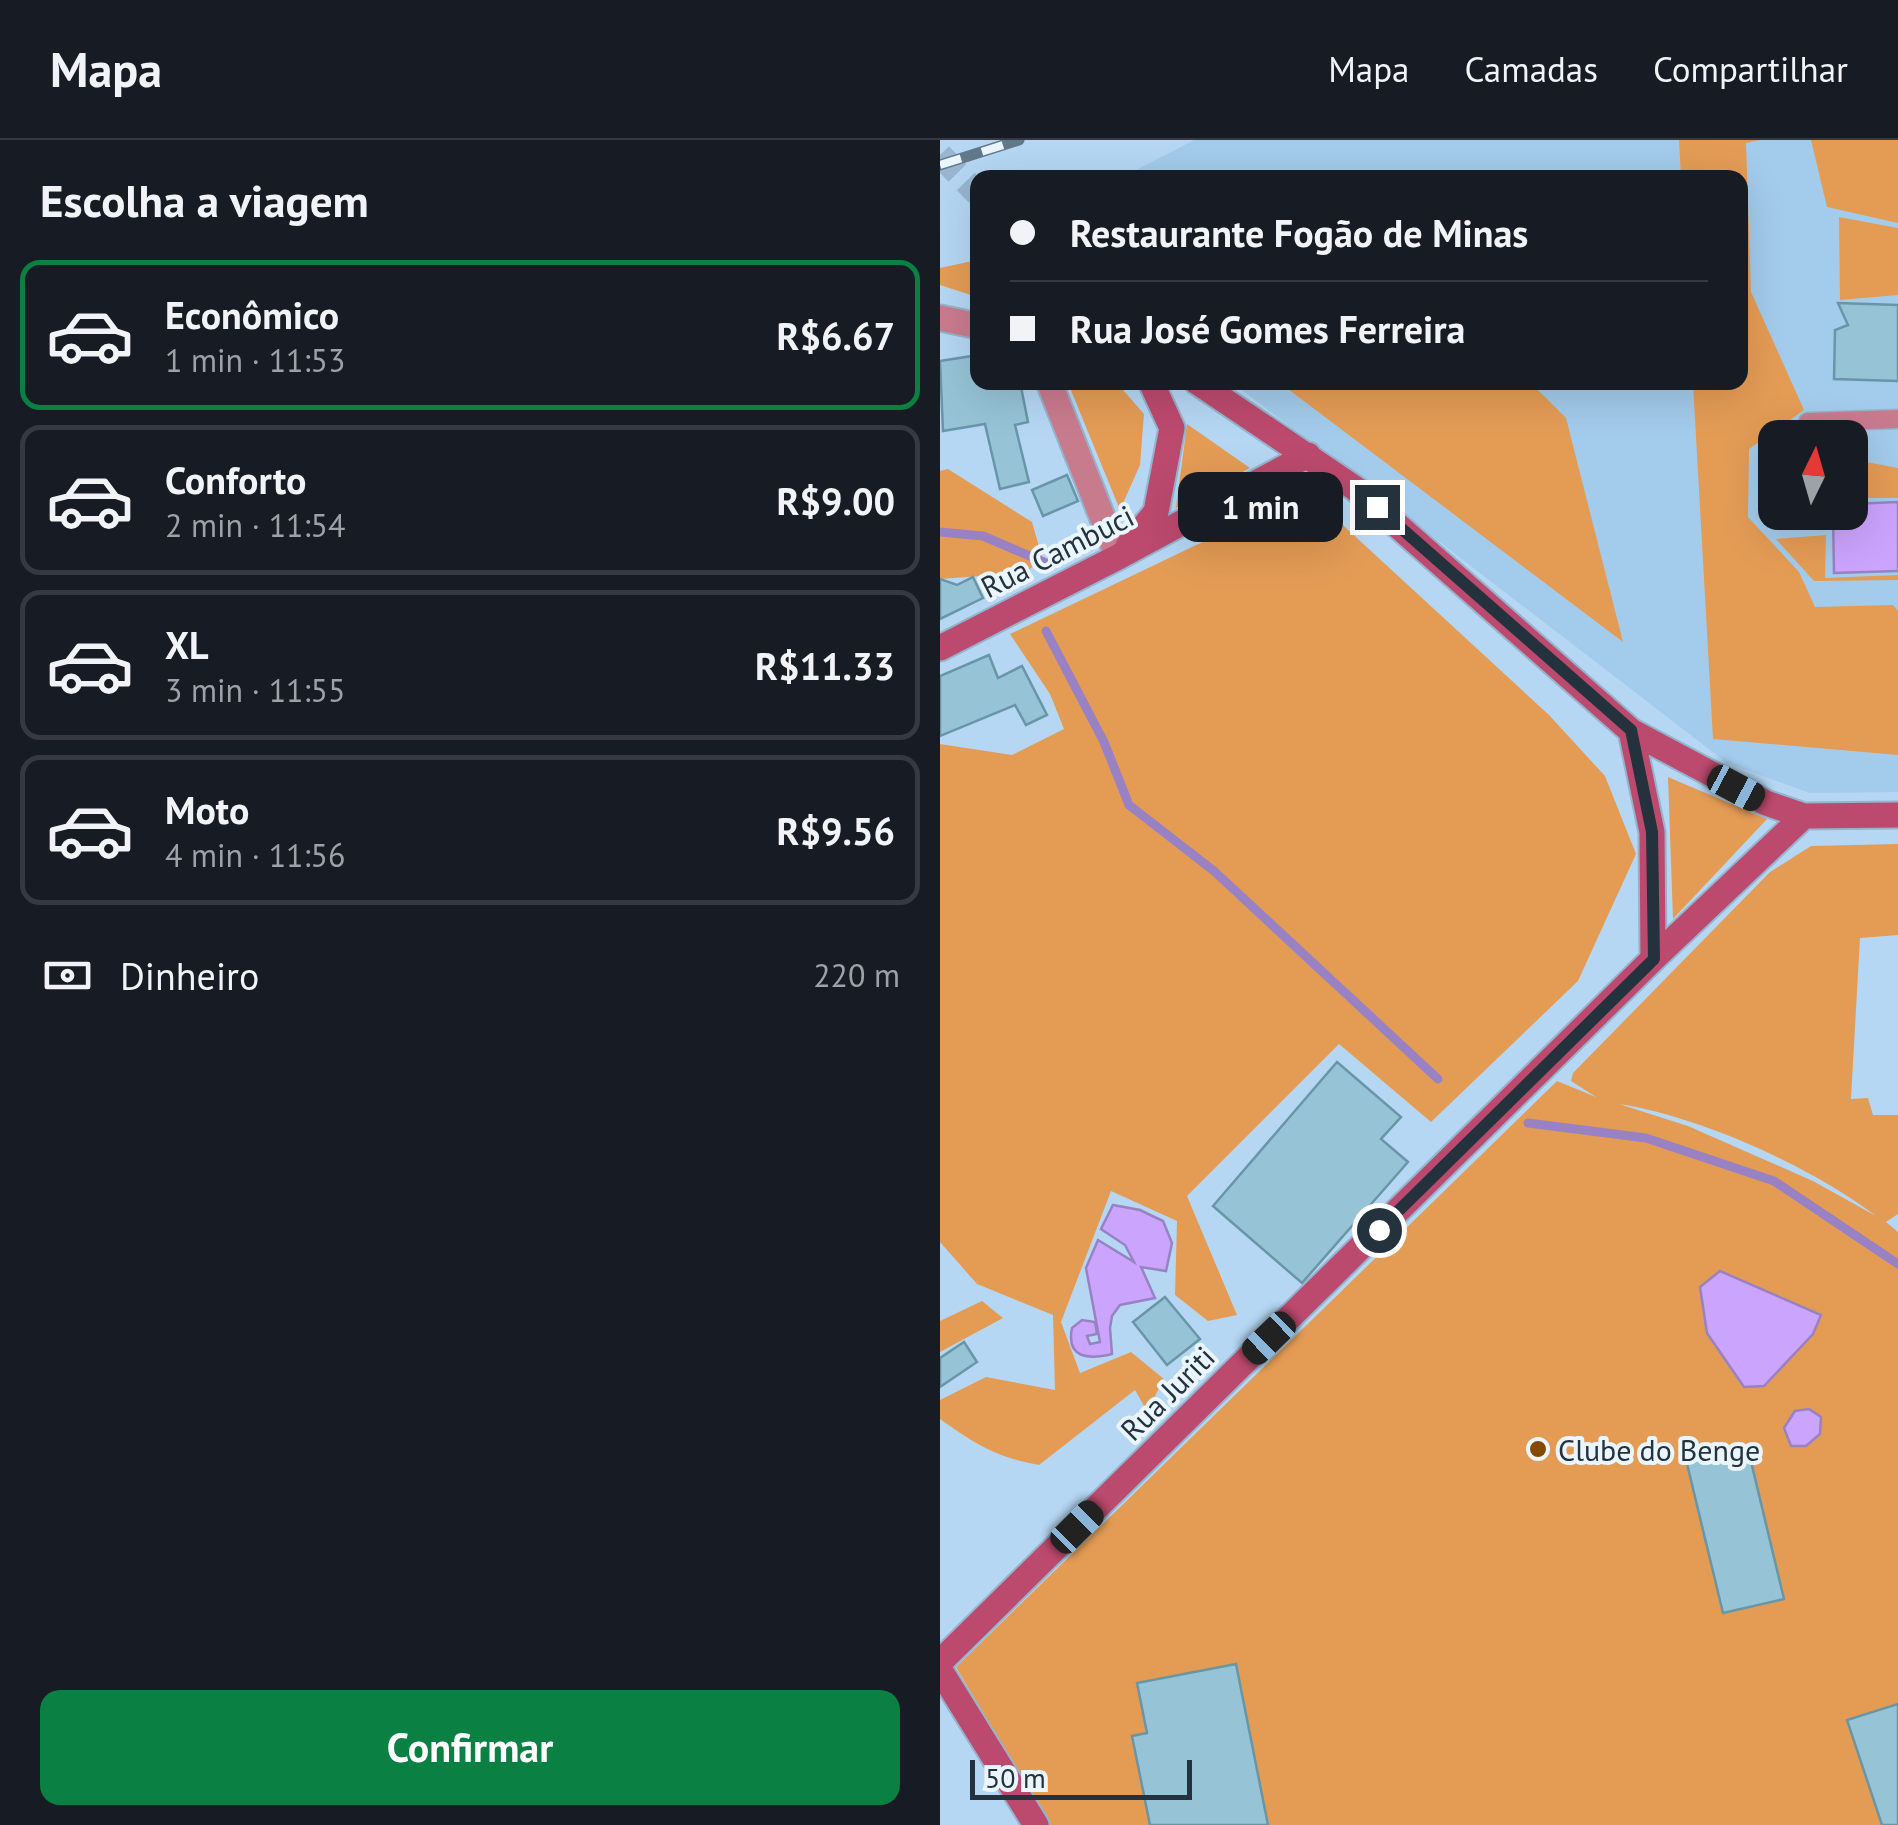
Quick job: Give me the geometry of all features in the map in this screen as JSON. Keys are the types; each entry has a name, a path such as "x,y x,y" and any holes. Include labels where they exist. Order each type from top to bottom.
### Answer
{"street":[{"path":"940,318 970,324"},
{"path":"1052,390 1118,558 1156,512 1172,428 1155,390"},
{"path":"1209,390 1356,489 1631,730 1766,803 1804,816 1898,815"},
{"name":"Rua Cambuci","path":"940,648 1308,455"},
{"path":"1631,730 1652,832 1654,959"},
{"name":"Rua Juriti","path":"940,1666 1654,959 1804,816"},
{"path":"940,1666 1036,1825"}],"lane":[{"path":"1853,420 1898,418"}],"shaded area":[{"path":"1194,140 1898,140 1898,792 1810,793 1727,763 1242,390 1748,390 1748,170 1136,170"},
{"path":"1679,140 1760,140 1746,143 1747,170 1681,170"},
{"path":"1811,140 1898,140 1898,223 1827,207"},
{"path":"1748,203 1751,292 1804,410 1790,420 1758,420 1758,443 1749,449 1748,517 1799,572 1815,607 1893,605 1898,611 1898,755 1713,739 1693,390 1748,390"},
{"path":"1839,217 1898,228 1898,295 1840,300"},
{"path":"970,262 970,295 940,285 940,268"},
{"path":"1071,390 1123,390 1144,414 1140,465 1120,510"},
{"path":"1289,390 1538,390 1566,418 1623,642"},
{"path":"1187,424 1250,468 1176,508"},
{"path":"1868,462 1898,468 1898,498 1868,498"},
{"path":"948,469 1032,522 1042,557 1016,583 994,575 940,579 940,471"},
{"path":"1307,492 1549,715 1605,776 1636,854 1578,981 1431,1122 1339,1044 1187,1196 1237,1315 1208,1321 1175,1295 1177,1221 1111,1191 1061,1322 1080,1373 1131,1352 1164,1379 1147,1411 1135,1390 1039,1465 1010,1458 975,1442 940,1419 940,1400 986,1377 1055,1390 1053,1315 977,1284 940,1242 940,744 1012,755 1064,729 1050,694 1010,634"},
{"path":"1898,502 1898,571 1834,573 1833,530 1868,530 1868,503"},
{"path":"1826,535 1825,578 1898,575 1898,580 1814,581 1776,539"},
{"path":"1668,777 1767,819 1673,919"},
{"name":"Clube do Benge","path":"1898,844 1898,935 1860,938 1851,1099 1868,1098 1873,1115 1898,1115 1898,1214 1886,1222 1898,1232 1898,1825 1050,1825 956,1667 1557,1081 1596,1097 1571,1081 1573,1073 1770,872 1811,846","holes":["1619,1104 1650,1110 1754,1146 1820,1180 1876,1216 1813,1181 1688,1126"]},
{"path":"1113,1205 1140,1210 1163,1221 1172,1243 1166,1271 1141,1267 1155,1298 1120,1305 1110,1328 1112,1354 1087,1356 1076,1351 1071,1338 1072,1328 1082,1320 1095,1322 1097,1334 1087,1336 1090,1344 1100,1342 1086,1268 1098,1240 1134,1262 1125,1245 1101,1229"},
{"path":"1720,1271 1821,1315 1813,1334 1764,1386 1744,1387 1707,1333 1700,1287"},
{"path":"982,1301 1003,1318 940,1352 940,1321"},
{"path":"1809,1409 1821,1417 1820,1434 1806,1446 1791,1446 1784,1428 1795,1411"}],"building":[{"path":"1838,303 1898,305 1898,381 1834,379 1835,330 1848,325"},
{"path":"970,356 970,390 1022,390 1028,422 1015,425 1029,482 1000,489 985,424 943,431 940,361"},
{"path":"1067,475 1078,501 1043,516 1032,490"},
{"path":"973,577 983,598 940,619 940,579 957,585"},
{"path":"989,655 998,678 1022,666 1047,715 1026,725 1015,705 940,736 940,676"},
{"path":"1337,1062 1401,1117 1381,1139 1408,1162 1302,1283 1213,1206"},
{"path":"1165,1297 1200,1339 1167,1365 1133,1322"},
{"path":"964,1342 977,1362 940,1387 940,1358"},
{"path":"1682,1443 1748,1449 1784,1599 1723,1613"},
{"path":"1236,1664 1268,1825 1150,1825 1132,1736 1147,1733 1137,1683"},
{"path":"1898,1704 1898,1825 1882,1825 1847,1720"}],"waterway":[{"path":"940,532 983,536 1046,563"},
{"path":"1046,631 1104,742 1129,805 1214,871 1438,1079"},
{"path":"1528,1123 1646,1138 1774,1181 1898,1264"}],"tunnel":[{"path":"940,155 970,186"}],"railway":[{"path":"940,165 1019,140"}],"place":[{"name":"Clube do Benge","path":"1538,1449"}],"route":[{"path":"1377,507 1631,730 1652,832 1654,959 1379,1230"}]}
